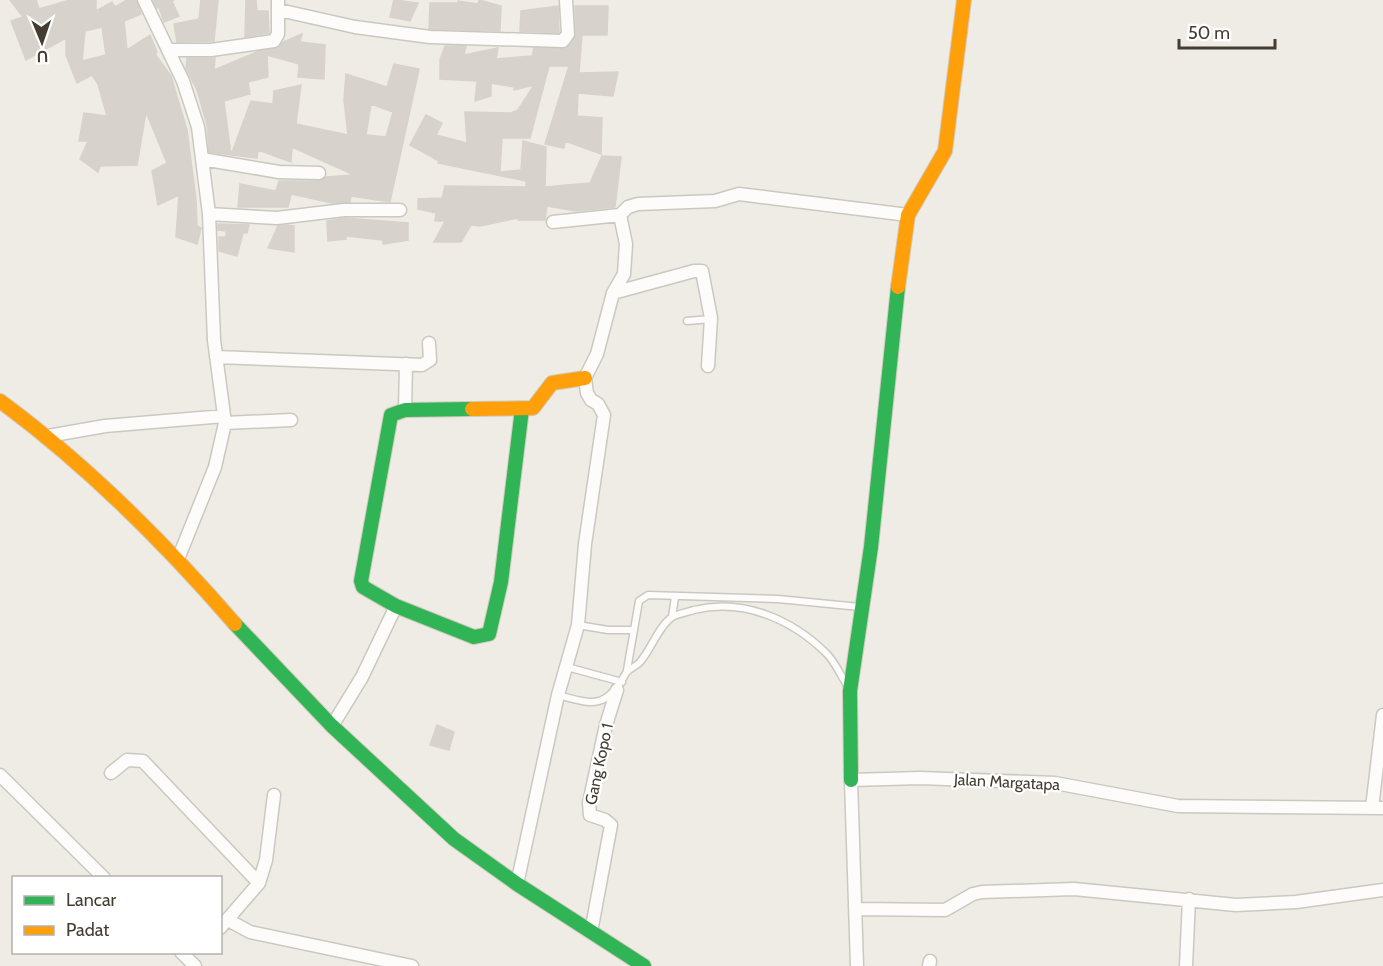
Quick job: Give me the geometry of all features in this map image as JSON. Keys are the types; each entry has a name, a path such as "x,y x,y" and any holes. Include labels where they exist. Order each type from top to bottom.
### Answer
{"street":[{"path":"144,0 169,50 194,111 209,214 216,357 224,419 215,467 178,559"},
{"path":"169,50 211,50 274,41 278,34 278,5 355,27 430,37 563,41 568,34 566,0"},
{"path":"857,966 857,909 849,734 850,691 863,607 896,299 908,215 945,151 964,0"},
{"path":"202,159 279,172 319,173"},
{"path":"553,222 620,215 628,207 638,204 715,201 739,194 908,215"},
{"path":"209,214 277,218 344,210 400,210"},
{"path":"517,884 558,695 578,625 585,544 604,415 598,404 591,400 587,393 585,378 597,354 613,293 624,274 626,244 620,215"},
{"path":"613,293 700,270 703,273 711,318 708,366"},
{"path":"216,357 427,363 430,360 429,343"},
{"path":"405,410 406,364"},
{"path":"522,409 501,582 489,634 474,638 396,606 363,587 361,582 389,418 396,411 533,408 552,383 585,378"},
{"path":"0,401 48,436 178,559 262,655 332,726 454,838 517,884 644,966"},
{"path":"48,436 105,426 224,419 291,420"},
{"path":"332,726 362,677 396,606"},
{"name":"Gang Kopo 1","path":"591,932 611,825 605,820 590,815 588,802 606,725 620,686"},
{"path":"1378,808 1383,715"},
{"path":"111,773 127,759 143,761 259,884"},
{"path":"1,778 103,876"},
{"name":"Jalan Margatapa","path":"852,780 920,778 1055,783 1178,807 1378,808"},
{"path":"274,795 266,860 259,884 224,924 250,932 412,966"},
{"path":"857,909 945,910 973,894 982,892 1064,889 1236,905 1284,903 1383,890"},
{"path":"1186,966 1189,899"}],"lane":[{"path":"687,321 711,318"},
{"path":"558,695 588,703 600,701 620,686 627,670 642,597 778,599 863,607"},
{"path":"627,670 640,662 672,617 675,597"},
{"path":"672,617 712,605 735,605 755,610 806,637 828,655 850,691"},
{"path":"578,625 608,630 634,630"},
{"path":"567,667 620,686"}],"building":[{"path":"10,0 36,0 39,9 70,0 96,0 96,11 112,2 115,7 127,0 136,0 141,14 124,21 127,50 150,35 157,52 155,54 171,76 187,130 196,199 197,226 201,228 197,244 176,237 179,195 158,205 152,171 167,163 146,112 137,165 100,166 98,172 80,159 88,141 79,141 84,113 107,116 98,84 92,75 77,83 66,55 66,38 26,60 11,21 23,17","holes":["102,27 106,55 82,61 85,31"]},
{"path":"153,0 174,0 172,1 179,16 164,22 159,7 157,8"},
{"path":"201,0 218,0 214,41 177,42 174,24 199,19"},
{"path":"246,0 256,0 257,11 268,11 269,33 245,37"},
{"path":"394,0 418,3 410,21 390,17"},
{"path":"479,0 501,6 500,31 429,29 430,3 458,3 458,1 478,4"},
{"path":"558,6 559,33 520,31 521,11"},
{"path":"575,6 608,6 607,35 582,35 579,73 618,72 613,96 578,93 577,116 602,118 601,154 565,141 564,148 545,144 569,66 549,66 530,138 502,138 500,172 521,170 523,141 546,147 545,187 590,183 602,156 621,157 615,207 576,211 547,206 545,220 518,220 518,218 480,226 471,225 461,242 434,242 445,221 435,221 436,213 418,209 418,199 442,198 445,186 526,187 526,181 438,163 439,161 410,145 426,115 442,123 436,135 467,143 465,112 511,113 518,110 534,85 514,90 514,87 491,83 491,96 475,101 477,81 440,79 440,60 445,46 466,46 464,55 498,48 496,59 532,56 534,48 566,49 576,34"},
{"path":"302,34 300,42 325,45 324,79 298,77 299,64 267,55 268,77 248,82 250,94 224,101 231,155 209,152 207,125 197,90 186,68 187,58 215,58 214,70 259,51 278,48 283,42"},
{"path":"394,64 419,69 390,202 351,196 350,202 332,203 291,194 288,207 238,207 240,184 276,191 279,181 319,181 326,177 354,175 292,147 291,162 258,150 257,158 231,155 251,101 273,104 274,91 301,85 296,124 348,135 344,100 346,74 387,87","holes":["371,104 393,112 386,137 366,135"]},
{"path":"344,218 408,223 408,240 383,244 383,240 346,236 346,239 328,241 327,221"},
{"path":"218,224 249,225 247,233 243,233 237,256 219,251 219,237 226,237 226,231 218,230"},
{"path":"278,226 294,226 294,252 268,248"},
{"path":"437,725 454,732 449,750 430,745"}],"traffic: fast":[{"path":"851,780 850,691 871,547 898,287"},
{"path":"472,409 405,410 391,415 361,581 363,587 396,606 474,637 489,634 501,582 522,409"},
{"path":"235,624 332,726 454,839 517,884 644,966"}],"traffic: slow":[{"path":"898,287 908,215 945,151 964,0"},
{"path":"472,409 533,408 552,383 585,378"},
{"path":"0,401 63,451 124,506 235,624"}]}
